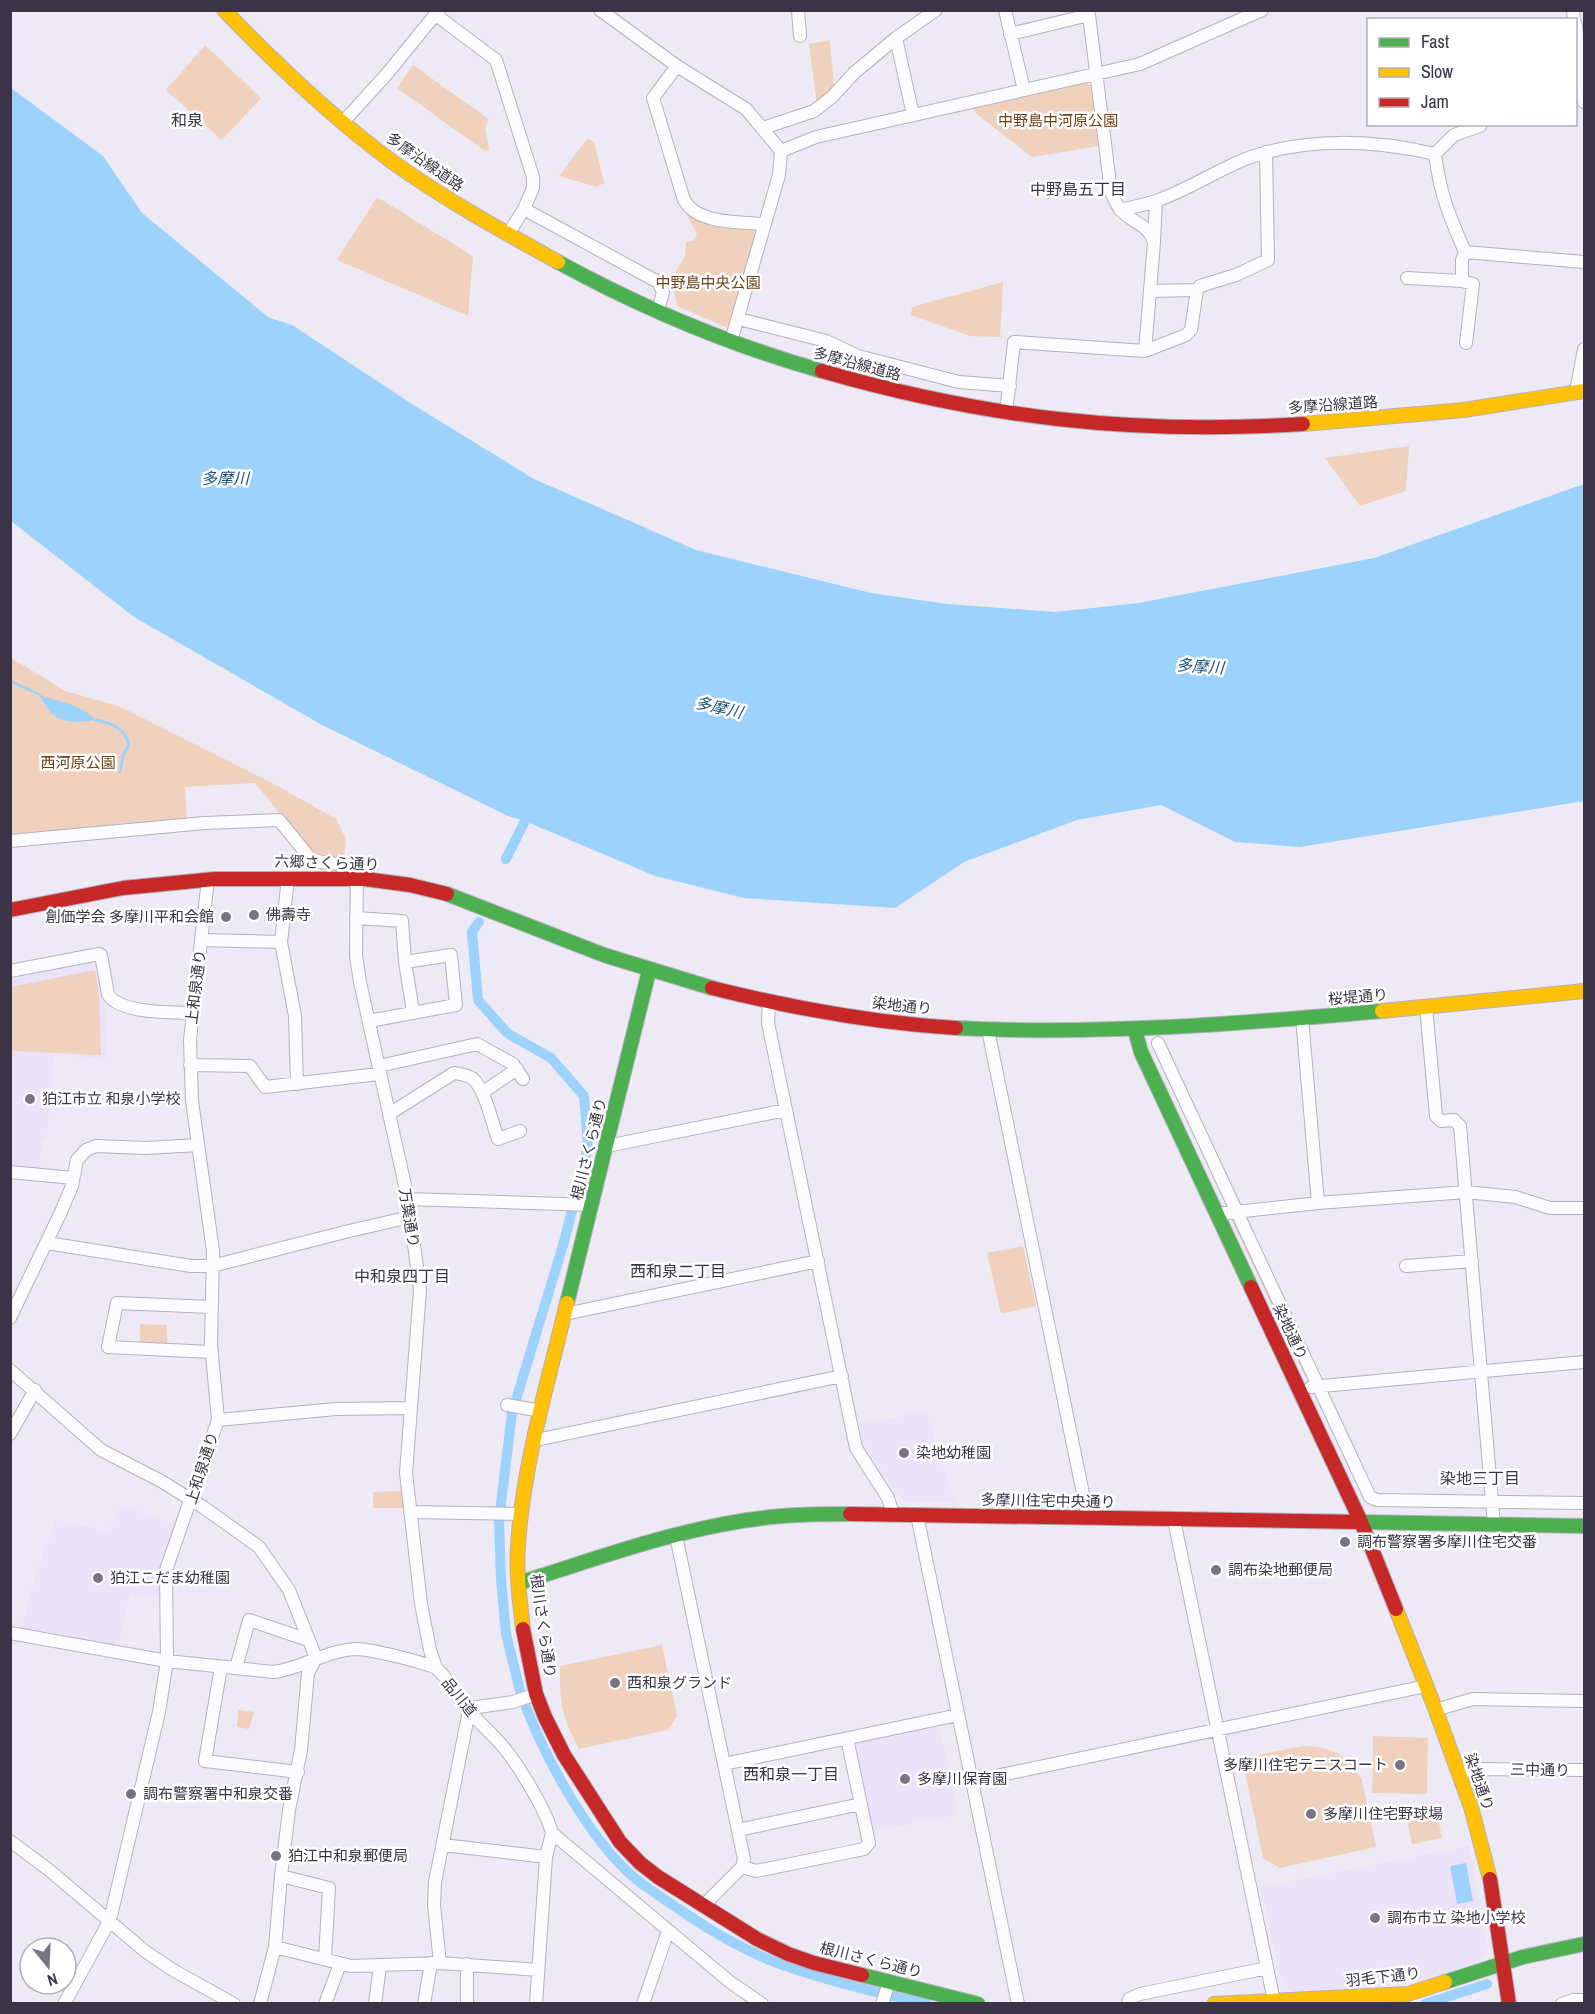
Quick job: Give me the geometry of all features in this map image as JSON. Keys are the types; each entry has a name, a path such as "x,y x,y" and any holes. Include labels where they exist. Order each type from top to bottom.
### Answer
{"street":[{"name":"多摩沿線道路","path":"224,10 259,47 392,161 461,207 596,282 676,321 794,365 845,380 940,402 1006,413 1095,424 1196,428 1250,427 1420,415 1580,392"},
{"path":"600,10 676,66 746,109 781,152 779,175 731,341"},
{"path":"798,10 800,36"},
{"path":"763,128 814,111 896,38 936,10"},
{"path":"1005,10 1023,90"},
{"path":"781,152 816,137 1140,64 1263,10"},
{"path":"344,121 386,75 437,13 496,60 533,177 533,188 524,209 508,234"},
{"path":"1010,34 1089,15 1112,192 1120,210 1147,229 1152,234 1154,242"},
{"path":"896,38 913,115"},
{"path":"1577,38 1584,85 1584,102"},
{"path":"676,66 653,98 684,200 688,207 710,218 764,224"},
{"path":"1466,252 1447,210 1439,182 1436,154 1454,135 1480,126"},
{"path":"1120,210 1156,201 1266,152 1335,142 1395,147 1436,154"},
{"path":"1006,413 1014,342 1145,351 1186,335 1191,330 1197,290 1200,286 1236,275 1268,260 1266,152"},
{"path":"1145,351 1156,201"},
{"path":"524,209 658,282 663,292 658,311"},
{"path":"1466,252 1584,262"},
{"path":"1462,281 1462,260 1466,252"},
{"path":"1407,278 1462,281 1473,284 1466,343"},
{"path":"1150,291 1197,290"},
{"path":"739,319 825,341 858,357 959,382 1010,386"},
{"path":"1580,392 1584,349"},
{"path":"10,841 205,823 279,820 310,858 321,862 357,866 357,878"},
{"path":"288,878 281,942 295,1016 297,1084"},
{"name":"六郷さくら通り","path":"10,910 140,885 208,879 357,878 426,888 649,971 769,1002"},
{"name":"万葉通り","path":"357,878 356,956 408,1199 420,1290 406,1473 421,1604 436,1668"},
{"name":"上和泉通り","path":"64,2004 110,1920 159,1712 167,1661 166,1570 218,1420 211,1352 213,1251 192,1101 190,1065 192,1013 208,879"},
{"path":"356,918 402,921 405,962 413,1011"},
{"path":"201,940 281,942"},
{"path":"10,970 99,954 111,999 133,1008 192,1013"},
{"path":"369,1021 413,1011 456,1005 451,955 405,962"},
{"name":"根川さくら通り","path":"649,971 607,1146 586,1205 565,1314 536,1440 515,1514 525,1641 536,1694 544,1717 564,1755 620,1842 640,1863 757,1940 788,1954 887,1985 978,2004"},
{"name":"桜堤通り","path":"1135,1030 1302,1018 1584,991"},
{"path":"769,1002 768,1023 856,1448 888,1498 893,1514"},
{"name":"染地通り","path":"769,1002 863,1018 929,1026 1052,1032 1135,1030 1141,1052 1361,1522 1436,1710 1472,1807 1489,1874 1509,2004"},
{"path":"1426,1007 1436,1116 1441,1121 1454,1120 1460,1126 1494,1525"},
{"path":"1302,1018 1318,1203"},
{"path":"988,1030 1088,1518"},
{"path":"1158,1043 1370,1497 1373,1500 1584,1503"},
{"path":"190,1065 250,1066 265,1087 379,1070 477,1044 513,1064 520,1074 482,1094"},
{"path":"389,1114 454,1073 470,1076 475,1081 498,1139 520,1131"},
{"path":"607,1146 786,1110"},
{"path":"10,1318 64,1205 77,1160 86,1150 96,1146 146,1148 198,1145"},
{"path":"10,1172 73,1178"},
{"path":"1217,1214 1318,1203 1466,1192 1515,1197 1550,1208 1584,1208"},
{"path":"408,1199 586,1205"},
{"path":"47,1243 180,1264 212,1266 410,1217"},
{"path":"565,1314 818,1261"},
{"path":"1406,1266 1472,1261"},
{"path":"211,1307 117,1303 108,1347 211,1352"},
{"path":"1299,1390 1318,1386 1584,1362"},
{"path":"10,1370 101,1450 192,1500 259,1547 290,1590 316,1658 308,1673 298,1772 289,1810 281,1876 275,1947 260,2004"},
{"path":"536,1440 842,1376"},
{"path":"10,1434 35,1390"},
{"path":"513,1406 541,1411"},
{"path":"218,1420 336,1409 411,1408"},
{"path":"410,1512 515,1514"},
{"name":"多摩川住宅中央通り","path":"519,1583 676,1536 721,1525 771,1517 893,1514 1584,1526"},
{"path":"917,1515 1018,2004"},
{"path":"1174,1520 1274,2001"},
{"path":"676,1536 744,1859 742,1867 703,1906"},
{"path":"236,1668 249,1620 308,1640"},
{"name":"品川道","path":"10,1633 167,1661 274,1672 292,1669 332,1653 357,1649 436,1668 469,1711 505,1749 534,1794 552,1833 730,1982 762,2004"},
{"path":"221,1667 205,1761 298,1772"},
{"path":"972,1781 1426,1686"},
{"path":"424,2004 435,1963 435,1882 469,1711 471,1708 513,1702 536,1694"},
{"path":"1436,1710 1473,1699 1584,1701"},
{"path":"724,1764 958,1715"},
{"path":"742,1867 756,1871 864,1849 869,1844 847,1738"},
{"name":"三中通り","path":"1460,1774 1470,1769 1584,1770"},
{"path":"738,1830 861,1804"},
{"path":"536,2004 546,1857 552,1833"},
{"path":"10,1841 155,1958 234,2004"},
{"path":"443,1845 546,1857"},
{"path":"281,1876 329,1888 325,1958"},
{"path":"643,2004 668,1931"},
{"name":"羽毛下通り","path":"1215,2004 1408,1999 1503,1963 1584,1944"},
{"path":"275,1947 325,1958 340,1964 380,1966 435,1963 538,1970"},
{"path":"325,2004 340,1964"},
{"path":"466,1964 467,2004"},
{"path":"375,2004 380,1966"},
{"path":"1128,2004 1129,2000 1140,1994 1268,1968"},
{"path":"882,2003 887,1985"},
{"path":"1562,2004 1573,2000 1584,2000"}],"shaded area":[{"name":"狛江市立 和泉小学校","path":"99,961 105,998 106,1059 54,1055 47,1139 42,1141 39,1167 36,1171 11,1169 11,976"},
{"name":"染地幼稚園","path":"926,1412 956,1502 906,1502 895,1492 863,1443 859,1423"},
{"name":"狛江こだま幼稚園","path":"121,1504 177,1526 161,1598 130,1593 118,1646 43,1631 21,1629 32,1587 55,1520 108,1531"},
{"name":"多摩川保育園","path":"934,1726 941,1731 957,1812 954,1815 871,1830 853,1748 855,1743"},
{"name":"調布市立 染地小学校","path":"1469,1846 1488,1949 1480,1961 1421,1981 1384,1986 1292,1991 1280,1979 1261,1887"}],"green space":[{"path":"830,40 834,88 817,106 809,44"},
{"path":"205,45 261,98 222,140 166,90"},
{"path":"413,65 489,119 485,127 489,149 486,152 397,88"},
{"name":"中野島中河原公園","path":"1087,83 1092,86 1098,146 1032,157 972,108"},
{"path":"587,139 594,141 604,183 597,187 559,176"},
{"path":"377,197 473,256 468,316 337,260"},
{"name":"中野島中央公園","path":"687,215 757,231 730,329 677,306 672,279 685,256 686,242 694,241 697,234"},
{"path":"1003,282 1000,337 970,336 911,315 912,307"},
{"path":"1409,446 1406,491 1360,506 1325,458"},
{"name":"西河原公園","path":"10,657 65,691 119,706 274,784 336,819 346,839 344,858 319,857 311,852 255,783 185,787 187,821 11,836"},
{"path":"95,970 99,996 101,1055 11,1051 11,987"},
{"path":"1233,1215 1312,1381 1309,1384 1231,1219 1230,1216"},
{"path":"1023,1246 1036,1306 1001,1314 987,1253"},
{"path":"140,1324 167,1325 167,1343 140,1342"},
{"path":"402,1491 404,1508 373,1508 373,1492"},
{"name":"西和泉グランド","path":"662,1645 677,1716 668,1730 579,1749 568,1727 563,1709 560,1666"},
{"path":"238,1710 254,1712 249,1729 237,1727"},
{"name":"多摩川住宅テニスコート","path":"1373,1736 1428,1738 1427,1794 1372,1793"},
{"name":"多摩川住宅野球場","path":"1303,1746 1330,1750 1345,1758 1357,1771 1362,1780 1376,1847 1280,1868 1263,1858 1242,1758"},
{"path":"1435,1803 1442,1838 1412,1844 1405,1809"}],"water":[{"name":"多摩川","path":"11,88 103,156 142,213 268,317 292,325 412,404 534,479 696,550 871,593 947,604 1055,612 1139,603 1374,558 1584,484 1584,801 1300,847 1235,842 1161,805 1077,820 964,862 895,908 744,898 655,876 508,816 322,725 134,617 11,521"},
{"path":"38,694 75,706 95,720 77,722 59,718 49,711"},
{"path":"1466,1863 1473,1901 1457,1904 1450,1866"}],"waterway":[{"path":"10,681 38,694"},
{"path":"95,720 116,727 127,739 129,745 123,756 120,772"},
{"path":"506,859 525,821"},
{"path":"479,922 472,932 478,1000 507,1033 551,1058 584,1096 588,1146 564,1242 512,1413 499,1520 506,1634 520,1691"},
{"path":"526,1707 544,1748 580,1812 608,1850 646,1887 711,1930 766,1958 834,1981 926,2004"},
{"path":"1425,2004 1487,1984"}],"traffic: fast":[{"path":"558,262 622,295 687,324 822,371"},
{"path":"447,894 604,955 712,988"},
{"path":"567,1303 649,971"},
{"path":"956,1028 1062,1030 1169,1027 1382,1011"},
{"path":"1135,1030 1141,1052 1251,1287"},
{"path":"519,1583 670,1536 701,1529 774,1517 850,1514"},
{"path":"1360,1522 1584,1526"},
{"path":"1445,1982 1523,1957 1584,1944"},
{"path":"862,1975 978,2004"}],"traffic: slow":[{"path":"224,10 306,90 394,163 495,227 558,262"},
{"path":"1303,424 1464,410 1584,391"},
{"path":"1382,1011 1584,991"},
{"path":"523,1629 518,1546 525,1485 537,1424 567,1303"},
{"path":"1396,1609 1471,1807 1490,1879"},
{"path":"1214,2004 1408,1994 1445,1982"}],"traffic: jam":[{"path":"822,371 942,401 1060,419 1179,427 1303,424"},
{"path":"10,910 123,888 215,879 365,879 410,885 447,894"},
{"path":"712,988 833,1014 956,1028"},
{"path":"1251,1287 1361,1522 1396,1609"},
{"path":"850,1514 1360,1522"},
{"path":"523,1629 536,1694 545,1717 564,1755 620,1842 640,1863 658,1877 757,1939 814,1963 862,1975"},
{"path":"1490,1879 1509,2004"}],"place":[{"name":"佛壽寺","path":"254,915"},
{"name":"創価学会 多摩川平和会館","path":"226,917"},
{"name":"狛江市立 和泉小学校","path":"30,1099"},
{"name":"染地幼稚園","path":"904,1453"},
{"name":"調布警察署多摩川住宅交番","path":"1345,1542"},
{"name":"調布染地郵便局","path":"1216,1570"},
{"name":"狛江こだま幼稚園","path":"98,1578"},
{"name":"西和泉グランド","path":"615,1683"},
{"name":"多摩川住宅テニスコート","path":"1400,1765"},
{"name":"多摩川保育園","path":"905,1779"},
{"name":"調布警察署中和泉交番","path":"131,1794"},
{"name":"多摩川住宅野球場","path":"1311,1814"},
{"name":"狛江中和泉郵便局","path":"276,1856"},
{"name":"調布市立 染地小学校","path":"1375,1918"}],"district":[{"name":"和泉","path":"187,120"},
{"name":"中野島五丁目","path":"1078,189"},
{"name":"西和泉二丁目","path":"678,1271"},
{"name":"中和泉四丁目","path":"402,1276"},
{"name":"染地三丁目","path":"1480,1478"},
{"name":"西和泉一丁目","path":"791,1774"}]}
